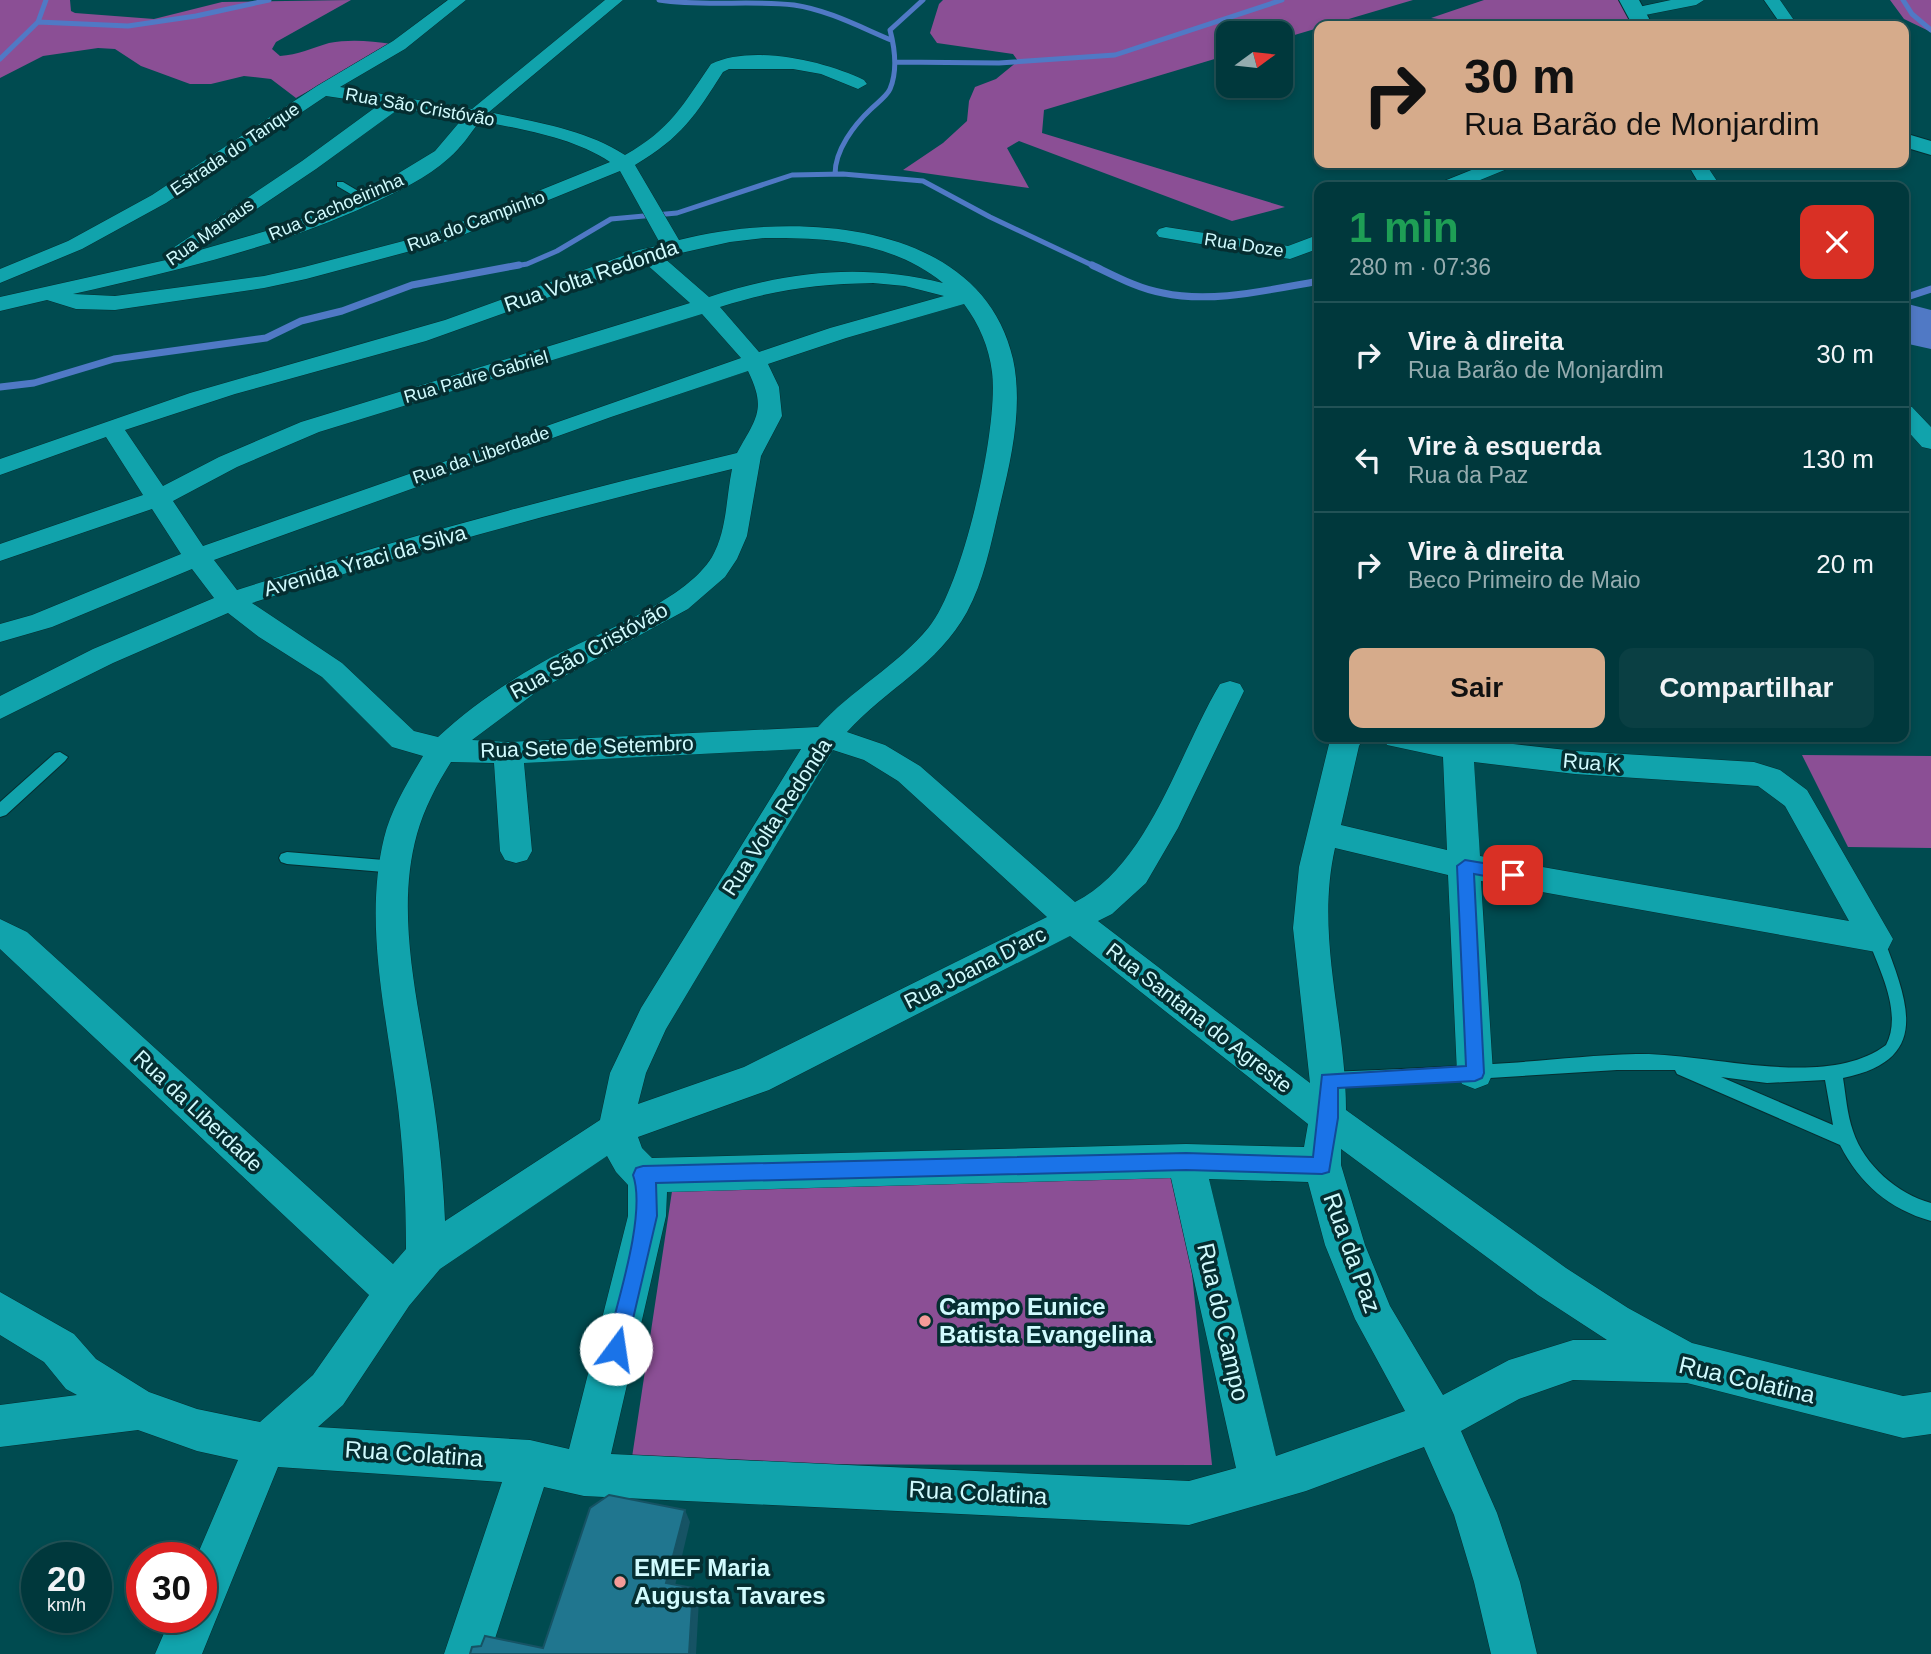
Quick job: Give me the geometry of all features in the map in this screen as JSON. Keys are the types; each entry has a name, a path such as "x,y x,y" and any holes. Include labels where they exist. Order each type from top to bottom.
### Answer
{"street":[{"name":"Estrada do Tanque","path":"0,277 75,245 159,200 323,90 399,45 458,0"},
{"name":"Rua Cachoeirinha","path":"162,265 271,236 365,198 436,160 453,146 476,115 615,0"},
{"path":"1636,13 1696,0"},
{"path":"1772,0 1787,21"},
{"name":"Rua do Campinho","path":"47,293 76,302 115,303 201,292 306,273 441,237 624,163 652,147 683,120 718,68 725,64 782,63 821,67 858,84"},
{"name":"Rua São Cristóvão","path":"323,90 476,115 592,144 624,163 672,246"},
{"name":"Rua Manaus","path":"0,304 162,265 394,103"},
{"path":"1909,141 1931,148"},
{"path":"1458,182 1493,168"},
{"name":"Rua Volta Redonda","path":"0,468 111,426 233,387 421,335 672,246 762,231 811,232 855,237 916,256 956,282 992,328 1006,379 997,473 966,583 947,622 917,659 855,708 826,737 658,1010 622,1093 618,1128"},
{"name":"Rua Doze","path":"1166,233 1290,253 1314,243"},
{"name":"Rua São Cristóvão","path":"426,1256 426,1213 415,1094 392,953 391,892 401,835 422,788 444,749 506,697 554,667 663,611 686,596 716,569 732,540 747,458 768,421 771,410 766,384 754,362 724,323 646,254"},
{"name":"Rua Padre Gabriel","path":"0,553 159,498 228,462 310,427 616,335 705,304 788,282 846,277 905,280 968,296"},
{"name":"Rua da Liberdade","path":"0,633 42,621 197,557 488,453 838,333 968,296"},
{"path":"1909,418 1931,442"},
{"name":"Rua Sete de Setembro","path":"111,426 197,557 231,601 269,630 332,670 403,739 444,749 508,753 826,737"},
{"name":"Avenida Yraci da Silva","path":"0,709 103,656 231,601 369,556 621,488 747,458"},
{"name":"Rua Joana D'arc","path":"618,1128 756,1079 1100,905 1135,874 1162,828 1230,691"},
{"name":"Rua Santana do Agreste","path":"826,737 855,744 885,756 906,769 978,837 1072,918 1328,1099 1530,1266 1630,1334 1686,1362"},
{"name":"Rua da Paz","path":"1346,742 1315,867 1310,928 1328,1099 1322,1166 1345,1245 1375,1319 1435,1422 1475,1513 1497,1582 1514,1654"},
{"name":"Rua K","path":"1421,742 1458,750 1620,766 1754,773 1769,778 1796,798 1876,939"},
{"path":"1458,750 1475,1073"},
{"path":"508,753 516,851"},
{"path":"1322,834 1465,866 1876,939"},
{"name":"Rua da Liberdade","path":"0,932 15,942 395,1292"},
{"path":"217,1562 267,1445 328,1390 395,1292 426,1256 618,1128 627,1158 643,1175 648,1189 642,1241 584,1474"},
{"path":"643,1175 1186,1161 1322,1166"},
{"name":"Rua do Campo","path":"1186,1161 1261,1483"},
{"path":"0,1312 59,1349 81,1374 138,1409"},
{"name":"Rua Colatina","path":"0,1426 138,1409 197,1430 267,1445 530,1462 584,1474 1189,1503 1261,1483 1435,1422 1509,1381 1573,1360 1686,1362 1903,1417 1931,1413"},
{"path":"467,1654 530,1462"},
{"path":"178,1654 187,1633"}],"lane":[{"path":"340,184 365,198"},
{"path":"0,811 60,757"},
{"path":"287,858 396,867"},
{"path":"1328,1099 1475,1073 1668,1062 1756,1075 1864,1067 1881,1059 1892,1049 1900,1034 1900,1016 1894,989 1876,939"},
{"path":"1668,1062 1846,1139"},
{"path":"1833,1071 1846,1139 1857,1157 1892,1195 1905,1204 1931,1212"}],"shaded area":[{"path":"0,0 70,0 71,11 75,13 154,19 222,2 351,0 276,42 272,49 280,56 337,42 392,44 296,98 271,79 244,76 211,84 190,84 141,66 115,49 98,48 43,56 0,78"},
{"path":"943,0 1413,0 1342,21 1314,21 1314,29 1293,35 1293,21 1216,21 1216,59 1044,110 1042,133 1285,207 1232,221 1019,141 1007,148 1029,188 903,170 943,143 967,121 969,101 975,87 996,79 1018,61 1013,54 937,43 930,33 939,4"},
{"path":"1484,0 1625,0 1636,21 1453,21 1431,18"},
{"path":"1890,0 1931,0 1931,32 1904,19"},
{"path":"1802,755 1931,756 1931,848 1848,847"},
{"name":"Campo Eunice Batista Evangelina","path":"1181,1169 1212,1465 631,1464 674,1178"}],"water":[{"path":"1909,304 1931,310 1931,349 1909,344"}],"building":[{"path":"609,1495 685,1510 666,1583 693,1588 689,1654 470,1654 472,1647 481,1646 485,1636 543,1648 590,1508"}],"waterway":[{"path":"38,22 46,0"},
{"path":"38,22 128,26 196,16 269,0"},
{"path":"659,0 807,7 891,40"},
{"path":"835,174 838,156 847,139 890,89 895,60 890,30 923,0"},
{"path":"895,62 999,63 1115,55 1282,0"},
{"path":"1903,0 1912,14 1931,30"},
{"path":"0,59 38,22"},
{"path":"509,267 527,264 557,251 611,219 677,213 792,175 843,174 923,181 990,217 1096,267"},
{"path":"0,387 34,383 114,359 266,338 301,321 342,311 412,285 519,265"},
{"path":"1092,265 1127,282 1182,296 1242,294 1314,282"},
{"path":"1909,296 1931,289"}],"place":[{"name":"Campo Eunice Batista Evangelina","path":"925,1321"},
{"name":"EMEF Maria Augusta Tavares","path":"620,1582"}],"route":[{"path":"616,1349 647,1216 648,1189 643,1175 1186,1161 1322,1166 1323,1138 1328,1118 1328,1080 1475,1073 1465,866 1513,875"}]}
